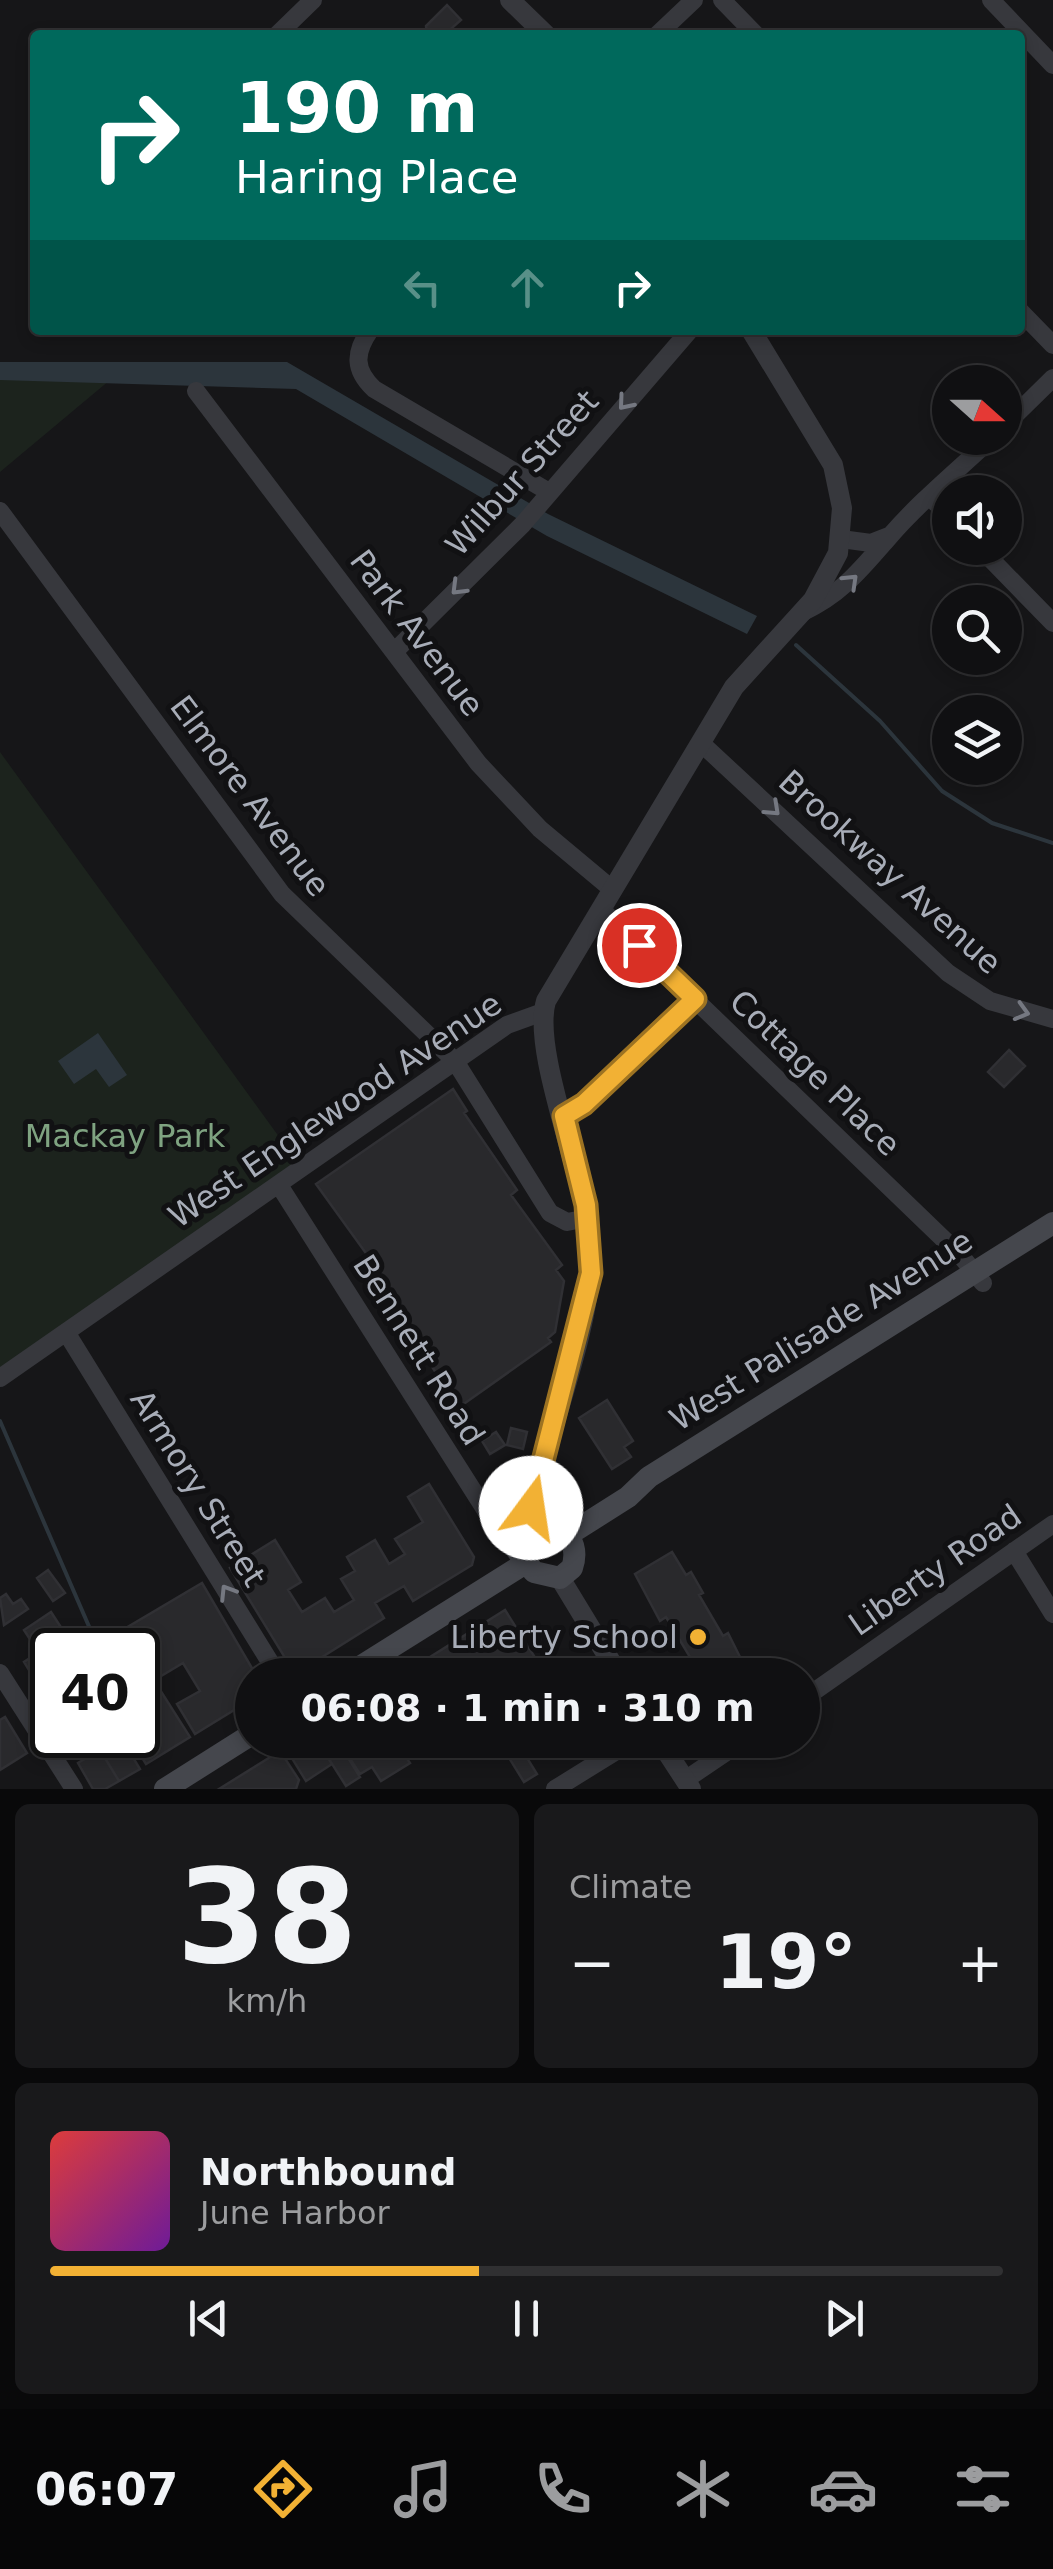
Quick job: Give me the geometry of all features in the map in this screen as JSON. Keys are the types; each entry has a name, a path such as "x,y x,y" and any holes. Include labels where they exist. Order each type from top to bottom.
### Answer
{"main road":[{"name":"West Palisade Avenue","path":"568,1535 628,1497 658,1487 760,1415 979,1278 1053,1223"},
{"name":"West Palisade Avenue","path":"979,1278 1053,1240"},
{"path":"533,1520 552,1522 568,1535 575,1560 560,1578 538,1574 524,1564 516,1540 522,1526 533,1520"},
{"path":"374,1658 524,1564"},
{"path":"171,1788 235,1745"}],"street":[{"path":"282,30 313,0"},
{"path":"510,0 541,30"},
{"path":"662,30 694,0"},
{"path":"722,0 751,30"},
{"path":"991,0 1020,30"},
{"path":"1025,36 1053,65"},
{"path":"1025,316 1053,345"},
{"path":"367,335 357,355 360,376 374,390 548,494"},
{"name":"Wilbur Street","path":"394,652 522,524 686,335"},
{"path":"755,335 833,465 842,508 841,539 830,575 802,612"},
{"path":"1022,408 1053,378"},
{"name":"Park Avenue","path":"196,390 508,797 614,890"},
{"name":"West Englewood Avenue","path":"0,1378 516,1019 543,1012 552,990 740,678 802,612 834,598 874,559 890,536 974,455"},
{"name":"Elmore Avenue","path":"0,510 282,894 455,1062 550,1213 567,1222 588,1218"},
{"path":"841,539 871,543 890,536"},
{"path":"997,565 1053,623"},
{"name":"Brookway Avenue","path":"701,743 948,973 990,1001 1053,1018"},
{"name":"Cottage Place","path":"602,910 979,1278"},
{"path":"564,1116 584,1104 695,999"},
{"path":"533,1520 533,1496 590,1283 588,1218 542,1033 543,1012"},
{"name":"Bennett Road","path":"279,1185 492,1522 516,1540"},
{"name":"Armory Street","path":"66,1332 267,1658"},
{"name":"Liberty Road","path":"820,1687 1053,1524"},
{"path":"1014,1551 1053,1614"},
{"path":"560,1578 609,1658"},
{"path":"0,1673 74,1789"},
{"path":"555,1789 605,1758"},
{"path":"671,1758 688,1785 722,1758"}],"green space":[{"path":"0,380 110,380 0,472"},
{"name":"Mackay Park","path":"0,752 301,1167 0,1372"}],"shaded area":[{"path":"0,362 287,362 548,514 757,616 747,634 547,536 296,389 0,380"},
{"path":"98,1033 127,1075 109,1087 96,1069 74,1084 58,1061"}],"building":[{"path":"447,5 461,20 450,30 426,30"},
{"path":"1009,1050 1025,1066 1004,1087 988,1072"},
{"path":"453,1089 467,1111 464,1113 517,1190 511,1195 562,1265 556,1270 564,1281 555,1332 548,1338 551,1342 458,1408 380,1284 386,1281 316,1184"},
{"path":"607,1400 633,1441 624,1447 631,1457 612,1469 579,1418"},
{"path":"511,1428 527,1432 523,1449 507,1445"},
{"path":"496,1432 505,1445 490,1454 482,1441"},
{"path":"429,1484 474,1557 472,1565 413,1601 404,1586 375,1603 384,1618 320,1658 285,1658 230,1568 275,1540 301,1582 288,1590 302,1612 325,1598 334,1612 354,1600 341,1579 355,1571 347,1557 375,1540 389,1564 405,1554 395,1539 423,1522 408,1497"},
{"path":"672,1552 686,1575 691,1572 703,1593 699,1595 723,1636 728,1633 740,1658 688,1658 666,1617 660,1621 635,1574"},
{"path":"48,1570 65,1593 53,1601 37,1578"},
{"path":"202,1583 246,1658 235,1658 235,1709 195,1734 177,1704 200,1691 183,1663 160,1677 160,1628 126,1628"},
{"path":"6,1594 13,1604 21,1599 28,1609 4,1625 0,1598"},
{"path":"505,1610 535,1658 429,1658"},
{"path":"51,1612 61,1628 30,1628 30,1639 24,1630"},
{"path":"160,1690 190,1737 160,1755"},
{"path":"5,1717 27,1753 0,1770 0,1720"},
{"path":"86,1758 105,1758 119,1781 105,1789 93,1789 78,1763"},
{"path":"105,1758 133,1758 140,1769 119,1781"},
{"path":"269,1758 285,1758 299,1780 296,1789 219,1789"},
{"path":"292,1758 328,1758 332,1764 306,1781"},
{"path":"328,1758 348,1758 360,1777 346,1786"},
{"path":"350,1758 407,1758 410,1763 381,1781 372,1767 360,1774"},
{"path":"509,1758 527,1758 537,1774 524,1782"}],"waterway":[{"path":"796,645 880,721 942,791 992,823 1053,843"},
{"path":"0,1421 90,1628"}],"place":[{"name":"Liberty School","path":"698,1637"}],"route":[{"path":"531,1508 591,1273 586,1205 564,1116 584,1104 695,999 639,945"}]}
